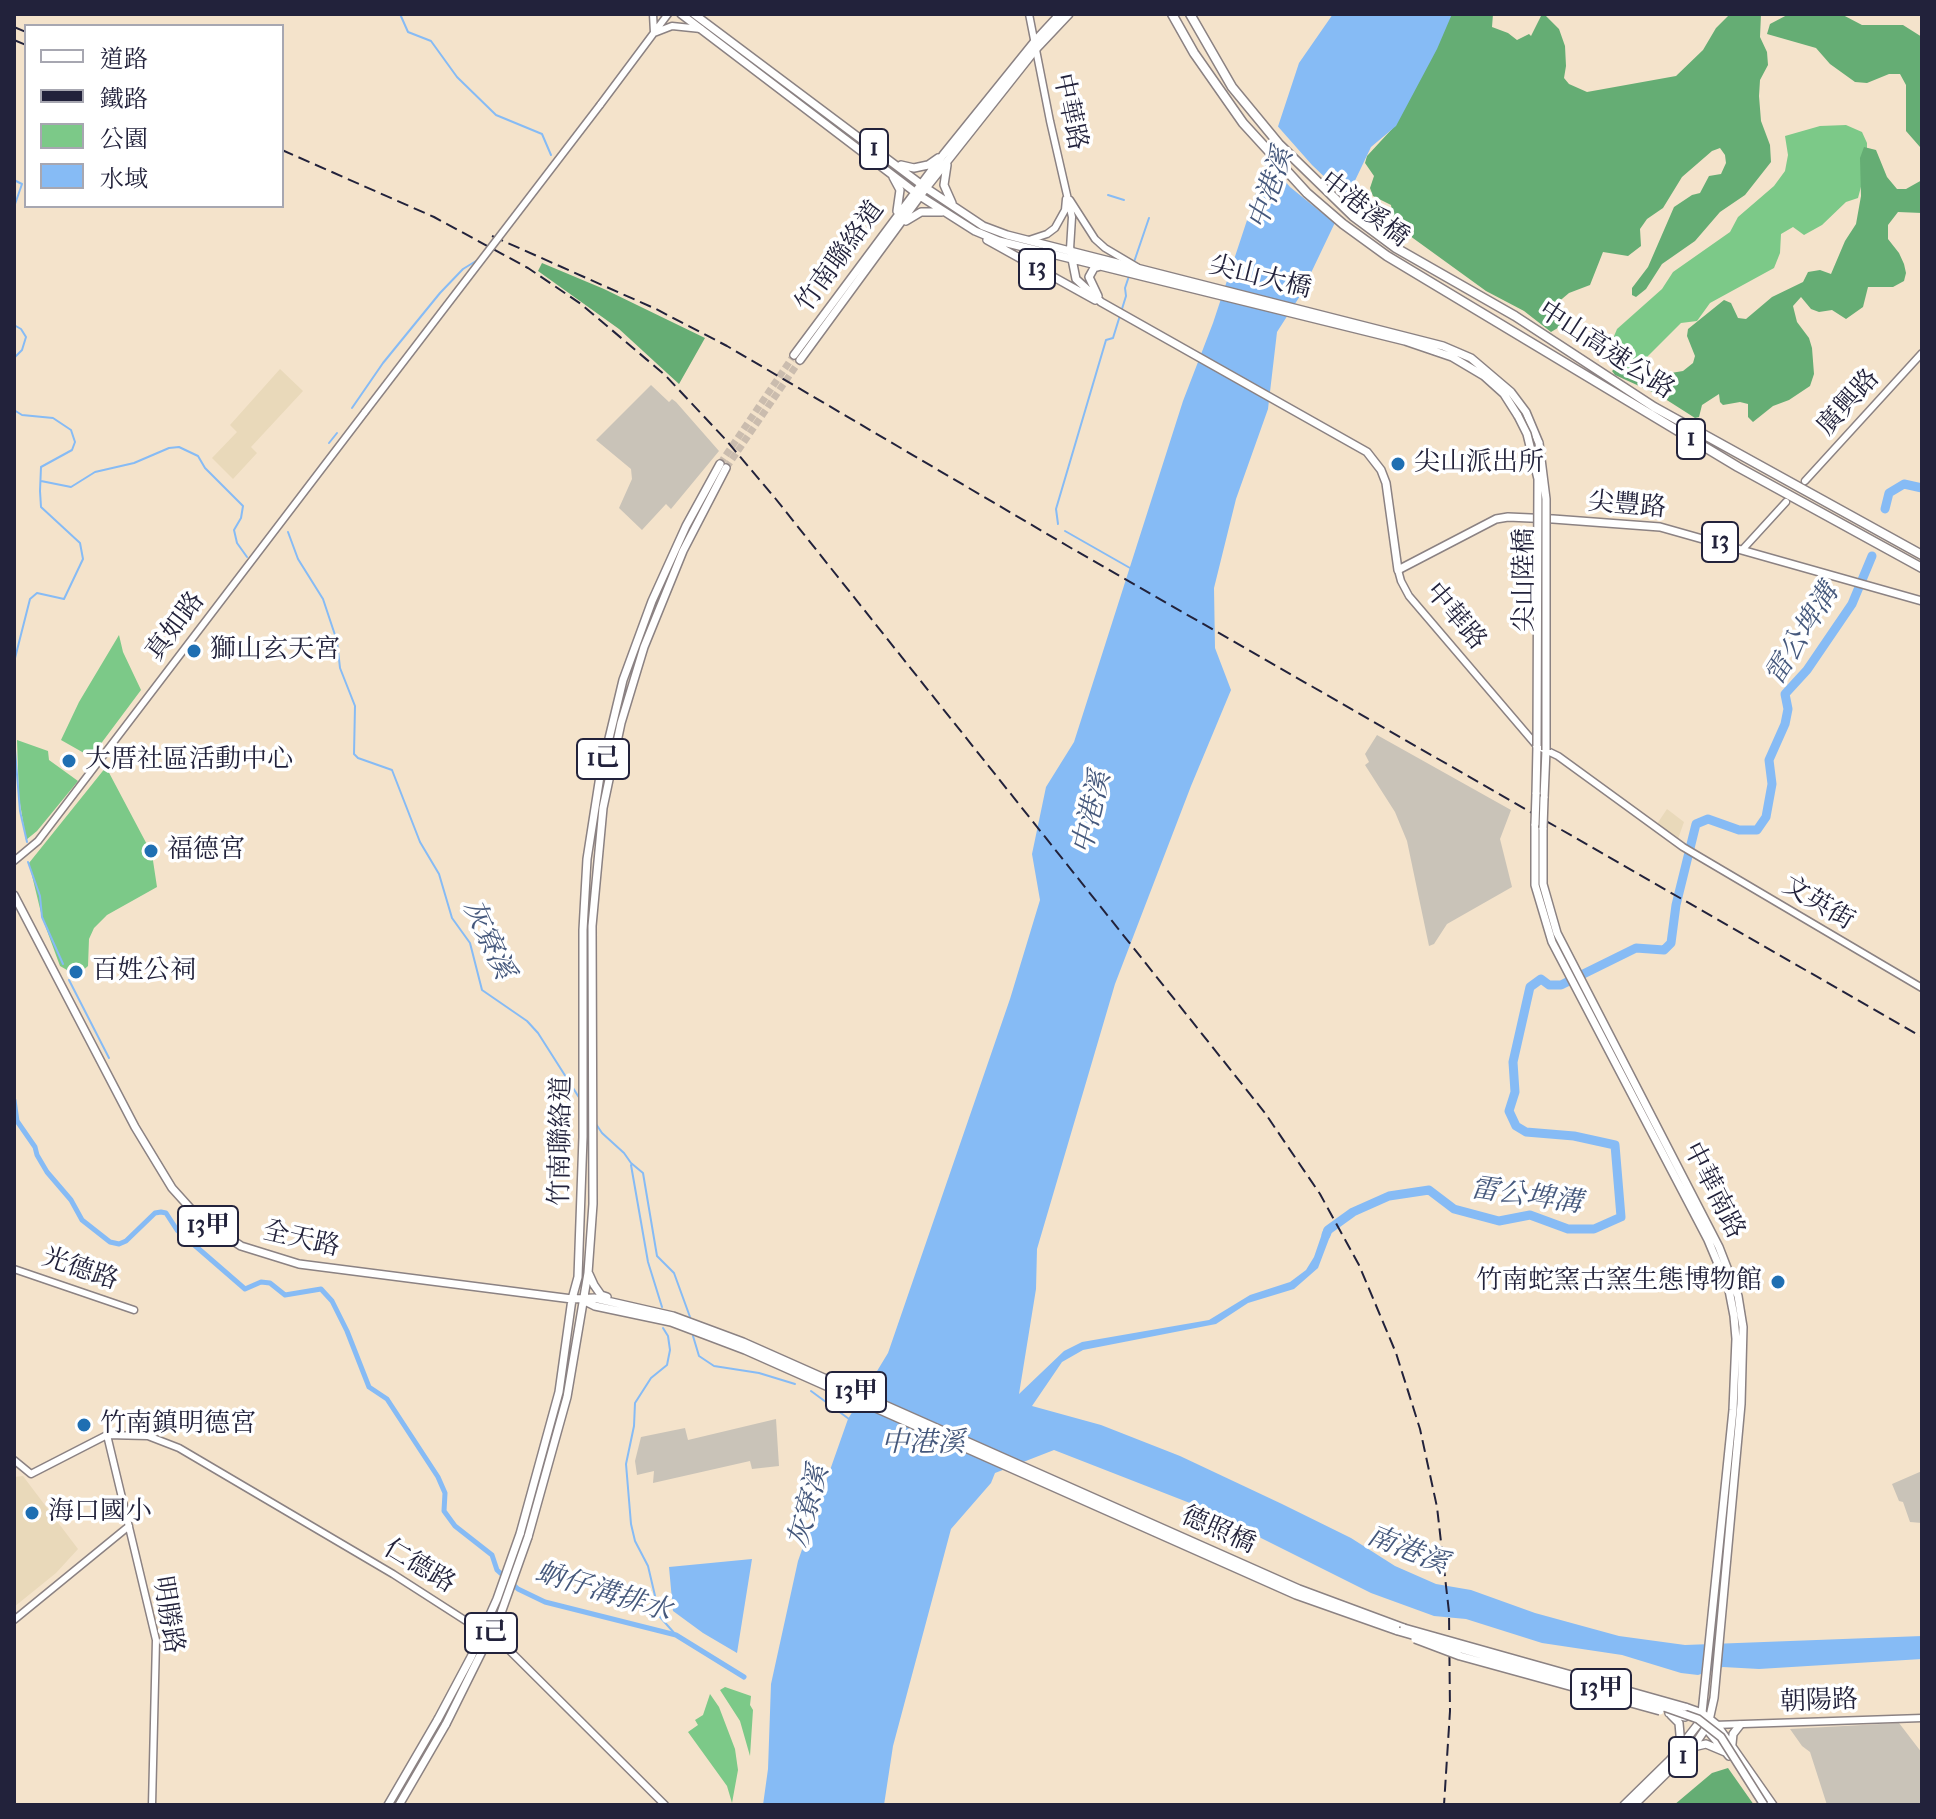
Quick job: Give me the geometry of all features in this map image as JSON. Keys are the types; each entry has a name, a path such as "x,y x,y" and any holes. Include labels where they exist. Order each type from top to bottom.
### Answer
{"highway":[{"name":"中港溪橋","path":"1172,14 1194,53 1243,123 1307,193 1387,256 1465,301"},
{"name":"中港溪橋","path":"1190,14 1232,87 1279,144 1353,216 1396,248"},
{"name":"中山高速公路","path":"1396,248 1515,316 1654,407 1922,555"},
{"name":"中山高速公路","path":"1465,301 1738,467 1922,568"}],"main road":[{"name":"1","path":"681,14 703,22"},
{"name":"1","path":"694,14 890,165 923,185 975,231 999,241 1071,254"},
{"path":"1036,45 1060,14"},
{"path":"1036,45 1069,14"},
{"name":"竹南聯絡道","path":"918,193 897,215 797,358 893,234 923,185 1036,45"},
{"path":"893,234 909,218 921,212 952,211 944,185 946,157 914,168 890,165 900,190 897,215"},
{"name":"1","path":"890,165 918,193 983,226 1102,262"},
{"name":"13","path":"975,231 1052,278 1101,302"},
{"name":"中華路","path":"1071,254 1076,279 1101,302 1367,452 1381,470 1398,570"},
{"path":"1101,302 1089,277 1102,262"},
{"name":"尖山大橋","path":"1102,262 1140,268 1408,339"},
{"name":"尖山大橋","path":"1102,262 1408,339"},
{"name":"1","path":"1408,339 1471,366 1522,414"},
{"name":"尖山陸橋","path":"1522,414 1538,479 1537,746"},
{"name":"尖山陸橋","path":"1522,414 1539,443 1546,499 1546,750"},
{"name":"竹南聯絡道","path":"388,1805 438,1719 484,1628 524,1536 559,1392 578,1277 587,1078 584,889 600,776 623,680 652,601 686,526 723,466"},
{"name":"尖豐路","path":"1398,570 1487,523 1508,517 1660,527 1922,601"},
{"name":"1","path":"1537,746 1540,796"},
{"name":"1","path":"1540,796 1546,750"},
{"name":"中華南路","path":"1540,796 1535,885 1551,927 1731,1287 1738,1394 1716,1629"},
{"name":"全天路","path":"14,895 143,1141 172,1188 200,1219 220,1235 241,1246 299,1264 583,1300"},
{"name":"竹南聯絡道","path":"399,1805 446,1724 501,1613 567,1397 588,1273 593,1204 593,1137 587,1078"},
{"path":"588,1273 601,1295 628,1308"},
{"name":"13甲","path":"583,1300 595,1306 628,1308"},
{"name":"德照橋","path":"628,1308 745,1350 1296,1595 1401,1630 1698,1719 1721,1737 1766,1805"},
{"name":"1","path":"1624,1805 1699,1723 1716,1629"},
{"name":"1","path":"1634,1805 1693,1747 1710,1725 1716,1629"},
{"path":"1401,1630 1702,1713 1766,1805"},
{"path":"1401,1630 1460,1656 1710,1725 1732,1744 1766,1805"},
{"path":"1685,1707 1697,1703 1705,1695"},
{"path":"1669,1713 1679,1723 1681,1746"},
{"path":"1732,1744 1733,1734 1740,1725"},
{"path":"1693,1747 1706,1744 1727,1753"}],"street":[{"path":"653,14 654,33 672,26 703,22"},
{"name":"真如路","path":"14,861 38,841 668,14"},
{"name":"中華路","path":"1029,14 1072,217 1071,254"},
{"path":"1028,240 1055,228 1065,210 1067,196"},
{"path":"1067,196 1089,231 1105,248 1140,268"},
{"name":"廣興路","path":"1805,481 1922,353"},
{"path":"1743,549 1786,502"},
{"name":"中華路","path":"1398,570 1409,596 1537,746 1546,750"},
{"name":"文英街","path":"1546,750 1694,854 1922,988"},
{"name":"光德路","path":"14,1269 134,1310"},
{"path":"14,1460 31,1474 107,1435"},
{"name":"明勝路","path":"107,1435 156,1640 152,1805"},
{"name":"仁德路","path":"107,1435 148,1436 179,1448 458,1614 511,1651 665,1805"},
{"path":"14,1620 129,1526"},
{"name":"朝陽路","path":"1710,1725 1922,1718"}],"shaded area":[{"path":"280,369 303,391 251,447 257,453 233,479 212,458 237,432 230,425"},
{"path":"651,385 669,402 672,399 676,402 719,451 671,509 666,504 642,530 619,508 632,479 631,469 596,440"},
{"path":"1377,735 1511,810 1500,839 1512,887 1447,924 1434,944 1429,946 1407,841 1395,812 1365,765 1369,762 1365,754"},
{"path":"1667,809 1684,822 1678,839 1657,824"},
{"path":"776,1419 779,1466 752,1469 750,1461 653,1483 654,1471 637,1475 635,1461 641,1437 685,1428 688,1440"},
{"path":"1922,1471 1922,1523 1910,1522 1892,1484"},
{"name":"海口國小","path":"23,1476 78,1549 56,1573 14,1607 14,1477"},
{"path":"1899,1723 1922,1753 1922,1805 1827,1805 1810,1752 1790,1729"}],"green space":[{"path":"1447,14 1493,14 1492,27 1517,40 1529,34 1531,36 1541,16 1546,16 1559,29 1565,46 1564,78 1569,84 1587,92 1676,76 1703,50 1716,28 1730,14 1761,14 1760,37 1767,52 1768,65 1760,80 1759,96 1761,121 1770,145 1771,162 1745,195 1720,212 1695,241 1662,264 1646,289 1636,297 1632,295 1632,288 1648,267 1674,207 1700,193 1709,176 1721,174 1726,163 1725,155 1720,148 1712,151 1682,177 1663,208 1647,219 1640,229 1641,246 1628,256 1603,252 1590,285 1569,293 1556,304 1553,312 1561,321 1561,326 1551,332 1524,311 1486,291 1388,220 1391,205 1373,196 1370,188 1374,176 1365,163 1367,156 1392,129"},
{"path":"1789,14 1841,14 1862,25 1903,25 1922,37 1922,156 1920,147 1906,131 1906,85 1900,74 1889,74 1867,83 1855,82 1830,64 1816,48 1767,34 1770,24"},
{"path":"1846,125 1862,132 1867,143 1867,164 1858,198 1846,202 1822,225 1804,235 1793,227 1781,234 1780,253 1774,268 1710,303 1697,321 1681,323 1629,375 1605,358 1617,329 1662,289 1673,272 1730,232 1738,217 1774,186 1785,171 1788,155 1785,136 1820,126"},
{"path":"1864,147 1876,150 1887,177 1897,189 1906,189 1922,180 1922,213 1898,212 1888,225 1888,239 1904,264 1904,281 1893,287 1868,287 1863,307 1846,319 1832,310 1819,312 1811,309 1801,297 1793,306 1797,322 1812,348 1814,374 1810,386 1773,406 1753,422 1748,417 1748,404 1723,405 1719,394 1702,405 1699,417 1695,418 1659,395 1615,375 1612,371 1617,366 1642,379 1654,377 1664,369 1671,373 1683,371 1693,363 1695,356 1687,336 1688,329 1724,300 1731,303 1738,318 1746,319 1772,297 1803,282 1808,272 1820,270 1831,274 1856,224 1861,196 1860,158"},
{"path":"542,263 705,338 679,384 619,329 538,271"},
{"path":"119,635 123,652 141,690 91,757 61,740 79,702"},
{"path":"17,740 48,751 49,760 78,781 26,840 19,797"},
{"path":"106,767 152,854 157,887 107,915 94,928 89,939 88,966 74,974 60,966 42,917 29,863"},
{"path":"725,1687 751,1696 750,1756 740,1721 720,1690"},
{"path":"710,1694 719,1707 735,1749 738,1770 732,1803 727,1786 688,1732 698,1725 695,1720 703,1715"},
{"path":"1728,1768 1754,1805 1674,1805 1712,1773"}],"water":[{"name":"中港溪","path":"1333,14 1452,14 1396,126 1371,147 1300,296 1277,332 1268,409 1236,499 1214,588 1215,648 1231,690 1115,984 1037,1249 1036,1289 1019,1394 1064,1351 1082,1342 1209,1320 1250,1295 1290,1282 1306,1270 1324,1228 1330,1225 1332,1231 1318,1268 1294,1289 1248,1303 1216,1324 1083,1350 1062,1362 1032,1406 1101,1425 1180,1456 1351,1538 1395,1566 1436,1584 1471,1590 1535,1613 1619,1636 1685,1645 1922,1636 1922,1659 1759,1669 1723,1667 1698,1675 1622,1655 1542,1643 1466,1619 1434,1616 1371,1593 1195,1505 1054,1450 995,1473 991,1483 951,1529 893,1746 884,1805 763,1805 768,1769 771,1684 798,1561 848,1419 888,1353 1010,999 1040,900 1032,854 1046,787 1074,742 1183,401 1213,323 1299,63"},
{"path":"752,1559 737,1653 673,1611 669,1567"}],"pier":[{"path":"1274,122 1312,165 1350,201 1338,226 1290,187 1262,154"}],"waterway":[{"path":"400,14 408,32 431,41 457,77 496,115 542,134 551,155"},
{"path":"14,180 22,184 14,207"},
{"path":"1108,195 1124,200"},
{"path":"1134,262 1149,218"},
{"path":"352,408 383,363 440,293 463,269 476,261"},
{"path":"1058,524 1056,509 1106,340 1113,338 1129,276"},
{"path":"14,325 26,337 22,350 14,358"},
{"path":"14,410 22,415 53,418 71,430 75,442 72,450 41,467 41,507 80,543 83,559 64,599 37,593 30,599 14,662"},
{"path":"329,443 337,433"},
{"name":"灰寮溪","path":"41,481 71,487 95,472 134,463 169,448 179,447 198,456 205,468 243,506 234,530 237,543 247,557"},
{"name":"雷公埤溝","path":"1885,509 1889,493 1904,484 1922,488"},
{"path":"1065,531 1130,568"},
{"name":"灰寮溪","path":"288,532 298,559 323,599 337,641 340,668 355,706 354,754 392,770 420,842 439,874 452,918 470,943 482,990 527,1021 538,1033 580,1099"},
{"name":"雷公埤溝","path":"1326,1235 1328,1230 1353,1212 1389,1196 1429,1190 1454,1209 1499,1221 1530,1215 1568,1229 1594,1229 1621,1217 1615,1145 1574,1136 1526,1132 1516,1126 1509,1111 1515,1092 1513,1062 1530,987 1541,979 1549,985 1561,985 1636,948 1664,950 1671,943 1676,905 1696,824 1708,819 1739,830 1757,830 1766,817 1772,784 1769,760 1785,724 1788,709 1785,694 1807,670 1852,604 1872,556"},
{"path":"14,738 20,811 27,842"},
{"path":"28,862 40,896 42,917 63,964"},
{"path":"69,980 109,1058"},
{"name":"蚋仔溝排水","path":"14,1100 17,1121 47,1172 71,1200 82,1220 110,1242 119,1244 126,1241 155,1213 166,1213 177,1230 245,1289 261,1282 270,1283 285,1295 321,1289 332,1301 347,1331 369,1387 387,1399 438,1477 445,1493 444,1511 455,1526 492,1555 497,1570 518,1589 545,1602 676,1635 744,1677"},
{"name":"灰寮溪","path":"596,1124 643,1173 657,1256 674,1273 690,1317"},
{"path":"631,1165 648,1262 662,1307"},
{"path":"663,1328 670,1350 667,1365 651,1378 635,1403 626,1464 635,1541 648,1566 660,1617 676,1635"},
{"name":"灰寮溪","path":"693,1336 699,1356 714,1366 759,1373 795,1384"},
{"name":"灰寮溪","path":"811,1391 849,1419"}],"tunnel":[{"path":"720,464 794,355"},
{"path":"726,468 800,360"}],"railway":[{"path":"14,27 24,31"},
{"path":"14,40 24,44"},
{"path":"284,151 434,217 528,268 581,304 665,375 775,498 1265,1113 1320,1194 1359,1265 1396,1353 1420,1429 1437,1507 1449,1612 1450,1711 1444,1805"},
{"path":"492,236 656,309 727,346 1071,548 1922,1037"}],"place":[{"name":"尖山派出所","path":"1398,464"},
{"name":"獅山玄天宮","path":"194,651"},
{"name":"大厝社區活動中心","path":"69,761"},
{"name":"福德宮","path":"151,851"},
{"name":"百姓公祠","path":"76,972"},
{"name":"竹南蛇窯古窯生態博物館","path":"1778,1282"},
{"name":"竹南鎮明德宮","path":"84,1425"},
{"name":"海口國小","path":"32,1513"}],"water label":[{"name":"南港溪","path":"1407,1551"}]}
